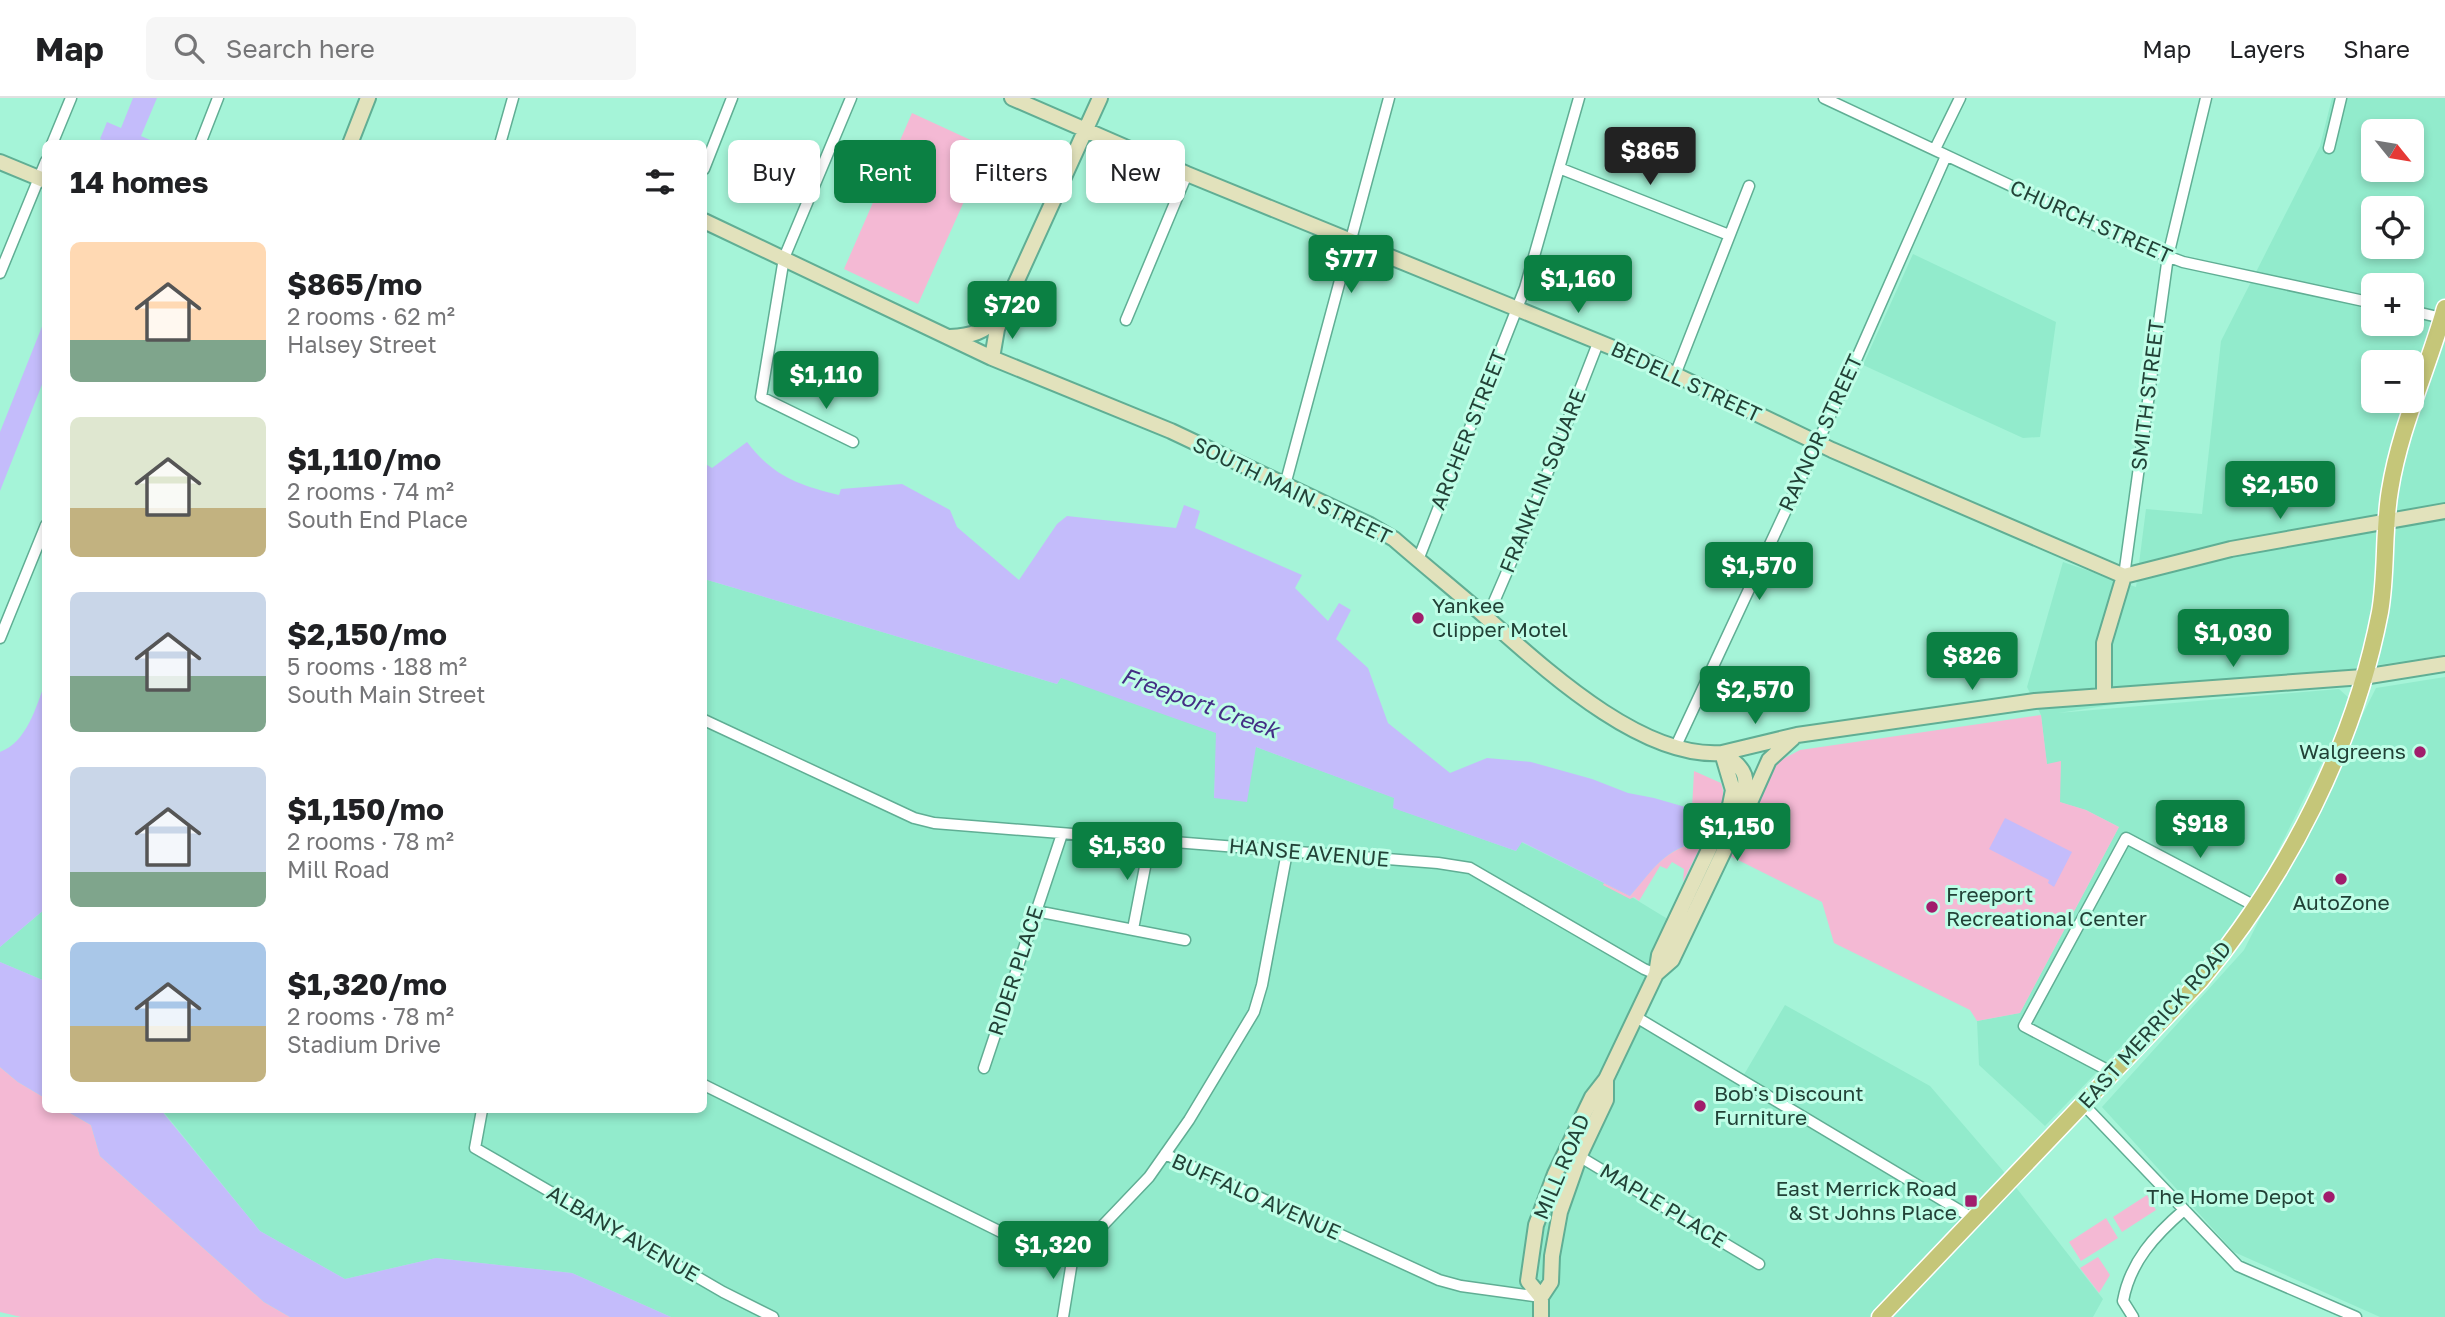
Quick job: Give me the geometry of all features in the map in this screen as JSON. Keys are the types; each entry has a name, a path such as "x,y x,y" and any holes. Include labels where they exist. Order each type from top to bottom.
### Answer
{"main road":[{"path":"352,140 368,98"},
{"name":"BEDELL STREET","path":"1012,98 1187,174 1675,375 1816,443 2124,576"},
{"path":"992,358 996,329 1001,316 1100,98"},
{"path":"0,162 42,179"},
{"name":"SOUTH MAIN STREET","path":"707,222 992,358 1171,431 1394,539 1532,658 1576,692 1640,733 1675,748 1710,754 1722,753 1797,735 1998,706 2104,694 2363,677 2445,664"},
{"name":"EAST MERRICK ROAD","path":"1880,1317 2200,980 2227,948 2285,857 2346,734 2363,677 2380,610 2389,491 2403,433 2444,314"},
{"path":"948,337 982,332 1001,316"},
{"path":"2124,576 2231,549 2445,511"},
{"name":"SMITH STREET","path":"2104,694 2104,643 2124,576"},
{"name":"MILL ROAD","path":"1733,832 1744,816 1769,760 1797,735"},
{"name":"MILL ROAD","path":"1656,974 1672,960 1733,832 1746,788 1745,777 1738,762 1722,753"},
{"name":"MILL ROAD","path":"1541,1297 1528,1282 1536,1225 1574,1152 1606,1100 1606,1079 1656,974 1659,955 1730,805 1733,790 1722,753"},
{"name":"MILL ROAD","path":"1541,1317 1541,1297 1550,1282 1560,1212 1574,1152"}],"street":[{"path":"54,140 71,98"},
{"path":"202,140 218,98"},
{"path":"501,140 513,98"},
{"path":"707,161 732,98"},
{"path":"850,98 784,258 761,397 853,442"},
{"path":"1285,485 1389,98"},
{"name":"ARCHER STREET","path":"1418,560 1525,288 1579,98"},
{"name":"CHURCH STREET","path":"1824,98 2136,244 2195,265 2361,300"},
{"path":"1935,149 1960,98"},
{"name":"SMITH STREET","path":"2124,576 2168,256 2206,98"},
{"path":"2329,148 2341,98"},
{"name":"RAYNOR STREET","path":"1675,748 1860,352 1946,156"},
{"path":"1559,168 1729,235"},
{"path":"1126,320 1187,174"},
{"path":"0,273 42,179"},
{"path":"1675,375 1749,186"},
{"path":"2424,312 2444,314"},
{"name":"FRANKLIN SQUARE","path":"1487,618 1528,523 1598,343"},
{"path":"0,638 42,535"},
{"name":"HANSE AVENUE","path":"707,721 914,818 958,827 1470,867 1656,974"},
{"name":"RIDER PLACE","path":"984,1068 1062,834"},
{"path":"2113,1073 2024,1026 2126,838 2255,906"},
{"path":"1133,929 1150,841"},
{"path":"1165,1154 1189,1120 1254,1012 1262,985 1287,852"},
{"path":"1036,911 1185,940"},
{"path":"1636,1017 1974,1219"},
{"path":"707,1086 1009,1236 1039,1249 1074,1249 1063,1317"},
{"path":"2083,1104 2238,1266 2356,1317"},
{"name":"ALBANY AVENUE","path":"481,1113 475,1148 723,1292 773,1317"},
{"name":"MAPLE PLACE","path":"1574,1152 1759,1264"},
{"name":"BUFFALO AVENUE","path":"1074,1249 1087,1242 1149,1177 1165,1154 1439,1280 1461,1286 1541,1297"},
{"path":"2133,1317 2123,1301 2127,1283 2137,1261 2160,1231 2184,1210"}],"shaded area":[{"path":"2332,98 2445,98 2445,655 2058,713 2339,689 2350,699 2343,720 2262,883 2220,944 2045,1126 1979,1065 1977,1021 2020,1013 2119,827 2086,810 2059,802 2061,762 2047,765 2041,715 2027,687 2063,562 2136,587 2146,509 2202,514 2221,341 2320,146"},
{"path":"912,113 971,140 950,140 950,203 963,203 918,304 844,269 873,203 936,203 936,140 900,140"},
{"path":"1913,254 2056,322 2040,437 2023,438 1863,365"},
{"path":"707,580 1057,684 1061,677 1217,733 1214,798 1256,747 1395,798 1394,808 1516,851 1521,842 1630,896 1671,921 1630,1014 1739,1083 1785,1005 1930,1086 2004,1172 2103,1299 2093,1317 671,1317 572,1273 436,1258 345,1279 260,1231 164,1113 707,1113"},
{"path":"2445,677 2445,1317 2380,1317 2234,1252 2102,1107 2244,950 2376,688"},
{"path":"2041,715 2047,764 2061,761 2060,802 2086,810 2119,827 2020,1013 1977,1021 1970,1010 1834,943 1822,902 1730,856 1777,762 1800,750"},
{"path":"1694,771 1721,783 1723,800 1683,882 1684,869 1672,862 1667,869 1660,866 1639,901 1603,885 1604,883 1630,896 1669,855 1678,849 1701,842 1701,827 1706,813 1692,809"},
{"path":"42,912 42,980 0,962 0,947"},
{"path":"0,1067 42,1096 42,1113 70,1113 91,1125 100,1156 264,1302 290,1317 21,1317 0,1312"},
{"path":"2147,1195 2156,1210 2122,1232 2113,1217"},
{"path":"2106,1218 2118,1238 2081,1261 2069,1242"},
{"path":"2098,1257 2110,1275 2099,1293 2080,1268"}],"water":[{"path":"133,98 157,98 141,136 150,140 100,139 107,122 121,128"},
{"path":"42,327 42,385 0,491 0,432"},
{"name":"Freeport Creek","path":"747,442 767,463 787,478 824,491 839,495 841,489 902,484 950,510 957,527 1019,580 1057,524 1067,516 1176,528 1184,505 1200,511 1195,528 1302,575 1295,588 1328,621 1339,603 1351,610 1336,639 1368,668 1388,723 1450,773 1487,758 1531,762 1592,779 1628,793 1706,813 1701,827 1705,833 1701,842 1678,849 1660,862 1630,896 1522,842 1516,851 1393,808 1394,798 1256,747 1247,802 1214,798 1216,733 1061,678 1057,684 707,580 707,465 712,468"},
{"path":"42,691 42,912 0,947 0,752 24,732"},
{"path":"2005,818 2072,852 2054,887 2048,883 2049,880 1989,849"},
{"path":"0,962 42,980 42,1096 0,1067"},
{"path":"70,1113 163,1113 260,1231 345,1279 436,1258 572,1273 671,1317 290,1317 264,1302 100,1156 91,1125"}],"place":[{"name":"Yankee Clipper Motel","path":"1418,618"},
{"name":"Walgreens","path":"2420,752"},
{"name":"AutoZone","path":"2341,879"},
{"name":"Freeport Recreational Center","path":"1932,907"},
{"name":"Bob's Discount Furniture","path":"1700,1106"},
{"name":"The Home Depot","path":"2329,1197"},
{"name":"East Merrick Road & St Johns Place","path":"1971,1201"}]}
